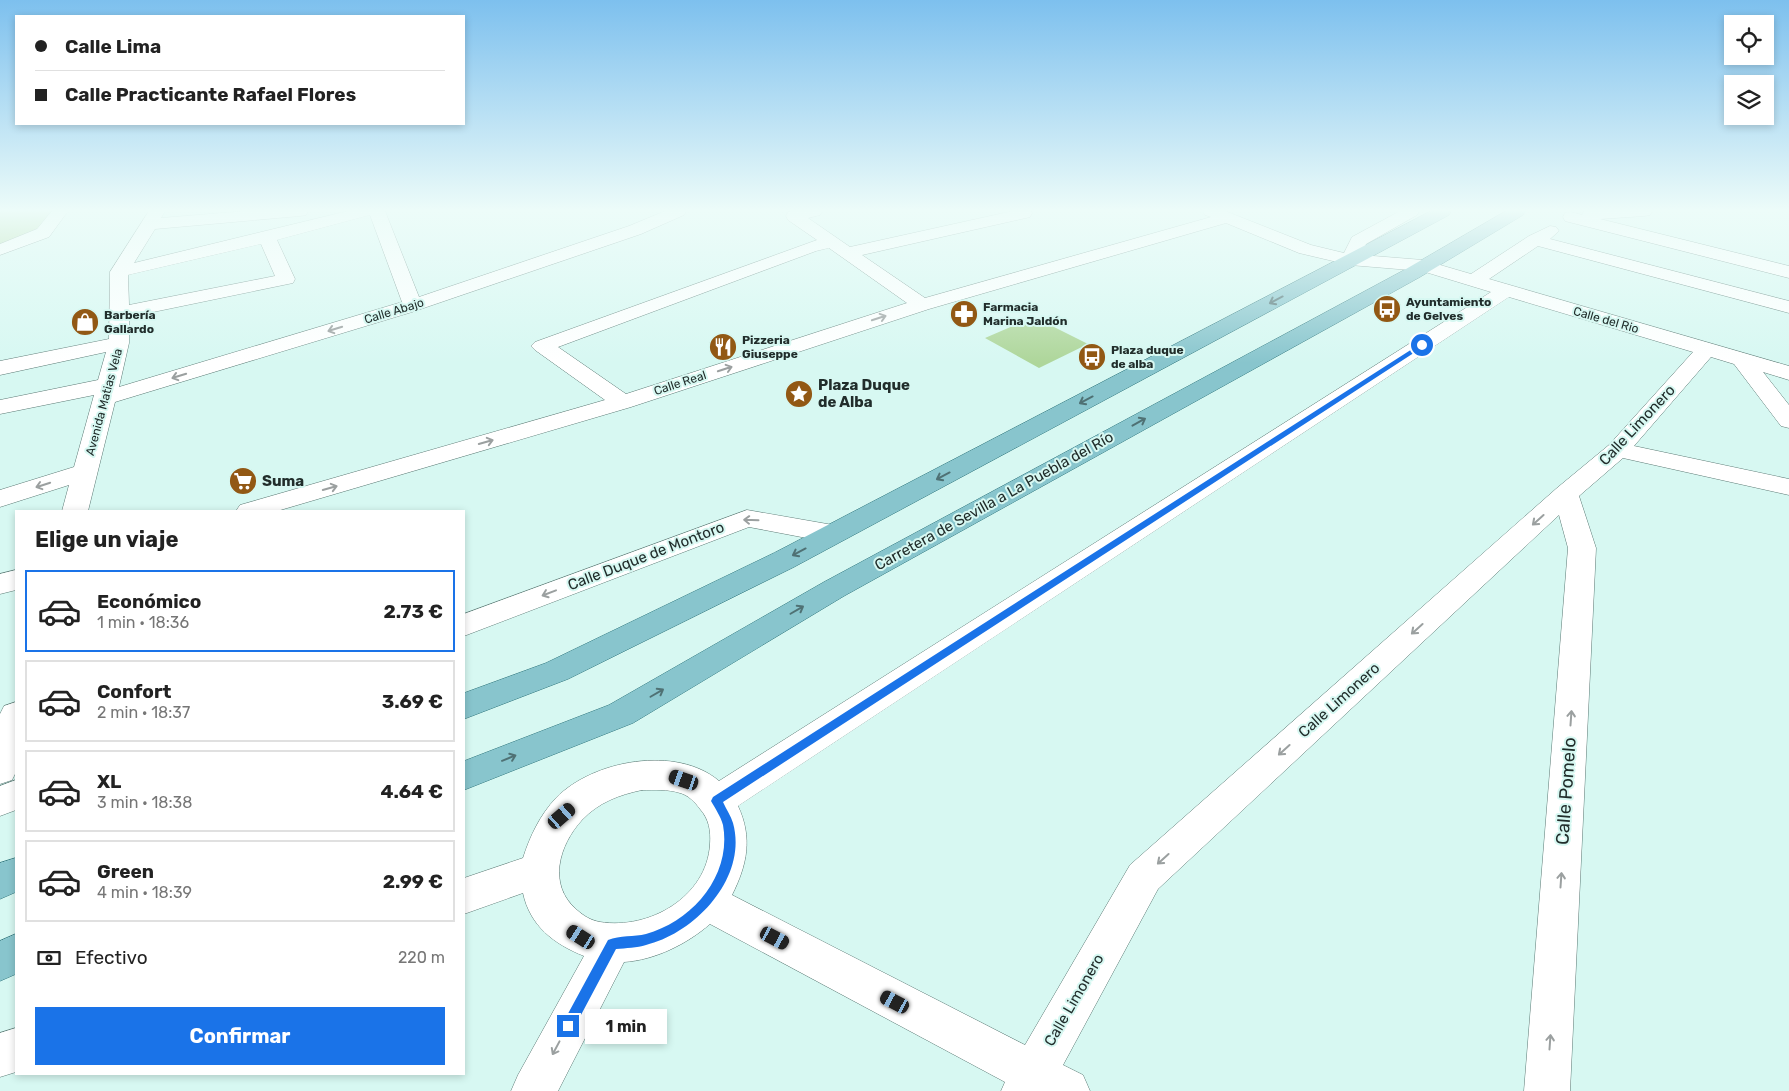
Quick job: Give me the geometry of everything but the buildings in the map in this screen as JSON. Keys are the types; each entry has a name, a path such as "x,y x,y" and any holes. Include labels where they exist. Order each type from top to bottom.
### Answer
{"main road":[{"path":"465,706 557,671 776,564 1346,262"},
{"name":"Carretera de Sevilla a La Puebla del Río","path":"465,776 621,714 834,589 1430,262"},
{"path":"0,882 15,875"},
{"path":"0,961 15,954"}],"street":[{"path":"119,272 125,262"},
{"path":"119,272 162,262"},
{"path":"119,313 286,279 278,262"},
{"path":"396,262 413,305"},
{"name":"Calle Abajo","path":"0,408 106,392 413,305 541,262"},
{"path":"623,402 542,346 769,262"},
{"path":"861,262 922,305"},
{"name":"Calle Real","path":"252,510 623,402 922,305 1062,262"},
{"name":"Calle del Rio","path":"1373,262 1423,266 1789,373"},
{"path":"1473,281 1502,262"},
{"path":"1618,262 1789,307"},
{"path":"1752,262 1789,272"},
{"name":"Avenida Matias Vela","path":"75,510 119,343 119,272"},
{"path":"717,801 1506,291"},
{"path":"0,368 119,343"},
{"name":"Calle Limonero","path":"1041,1085 1144,877 1566,494 1618,450 1707,349"},
{"path":"1741,358 1789,421"},
{"path":"1618,450 1789,487"},
{"path":"0,498 86,471"},
{"name":"Calle Pomelo","path":"1547,1091 1582,548 1566,494"},
{"name":"Calle Duque de Montoro","path":"465,625 747,518 833,534"},
{"path":"0,584 15,580"},
{"path":"0,770 15,718"},
{"path":"642,775 671,776 697,785 717,801 728,823 730,849 723,876 706,902 680,925 647,939 612,944 581,937 556,921 542,897 539,870 546,842 562,816 586,795 614,781 642,775"},
{"path":"0,801 15,795"},
{"path":"465,896 539,870"},
{"path":"706,902 1041,1085"},
{"path":"534,1091 612,944"},
{"path":"0,1055 15,1050"}],"green space":[{"path":"1034,317 1088,344 1039,368 985,338"}],"place":[{"name":"Ayuntamiento de Gelves","path":"1387,309"},
{"name":"Farmacia Marina Jaldón","path":"964,314"},
{"name":"Barbería Gallardo","path":"85,322"},
{"name":"Pizzeria Giuseppe","path":"723,347"},
{"name":"Plaza duque de alba","path":"1092,357"},
{"name":"Plaza Duque de Alba","path":"799,394"},
{"name":"Suma","path":"243,481"}],"route":[{"path":"568,1026 612,944 647,939 680,925 706,902 715,889 723,876 730,849 728,823 717,801 1422,345"}]}
